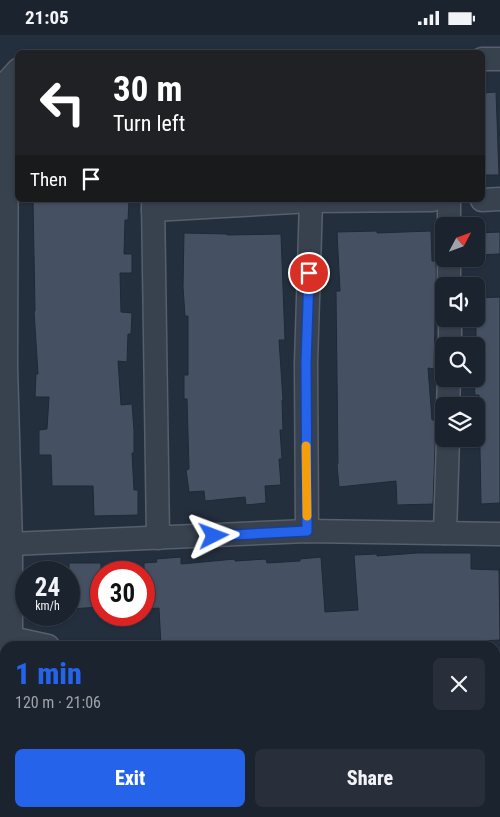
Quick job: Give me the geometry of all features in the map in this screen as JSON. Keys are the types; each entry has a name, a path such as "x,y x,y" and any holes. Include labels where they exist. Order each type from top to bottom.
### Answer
{"street":[{"path":"485,59 500,59"},
{"path":"7,640 11,544 3,366 7,83 15,74"},
{"path":"485,199 500,199"},
{"path":"158,538 153,205 272,202"},
{"path":"307,531 306,364 311,202"},
{"path":"450,202 450,217"},
{"path":"445,533 448,447"},
{"path":"11,544 307,531 500,534"}],"building":[{"path":"496,92 499,175 485,175 485,93"},
{"path":"33,202 129,202 128,220 125,220 124,254 132,254 132,273 120,273 121,312 132,313 131,334 128,334 127,362 118,361 121,405 132,404 134,490 138,490 138,515 94,516 93,486 52,486 51,455 39,455 39,430 47,429 49,397 35,397 36,374 38,374"},
{"path":"431,231 432,261 435,261 436,277 434,369 428,368 432,420 435,420 433,504 397,505 396,481 339,487 337,465 336,291 340,291 337,232"},
{"path":"500,232 500,254 485,255 485,233"},
{"path":"184,233 227,235 281,234 285,340 279,340 283,400 283,430 280,430 282,459 279,459 281,485 265,486 266,503 246,505 245,497 205,501 204,491 189,492 186,470 189,469 187,399 184,399 184,375 188,375 188,316 185,316 183,287"},
{"path":"500,297 500,503 481,504 480,447 485,447 485,397 475,395 474,387 485,387 485,337 476,337 476,327 485,327 485,298"},
{"path":"417,553 471,553 471,569 499,570 500,640 161,641 159,608 155,608 156,559 181,557 181,564 235,559 235,561 266,559 267,563 300,561 300,559 321,557 325,612 358,610 354,555 377,554 377,556"},
{"path":"80,563 90,563 90,608 80,608"}],"slow traffic":[{"path":"306,446 307,516"}],"route":[{"path":"214,536 307,531 306,364 309,273"}]}
